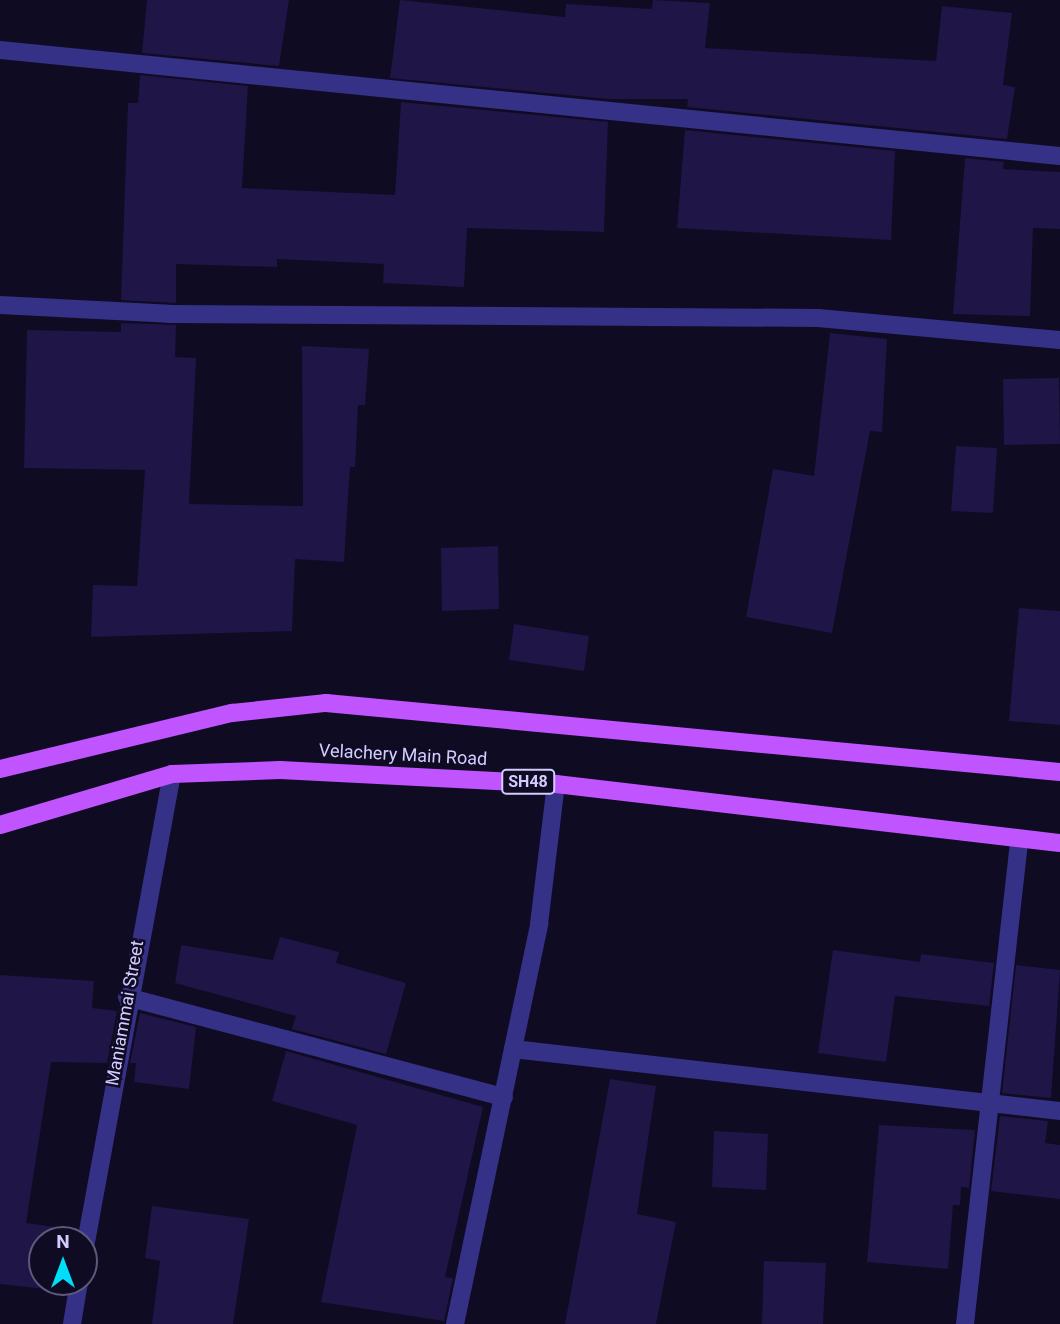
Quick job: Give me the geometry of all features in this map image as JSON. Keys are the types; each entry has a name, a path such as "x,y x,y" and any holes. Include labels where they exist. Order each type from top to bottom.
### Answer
{"main road":[{"path":"0,769 233,713 326,703 1060,772"},
{"name":"Velachery Main Road","path":"0,825 172,775 280,770 556,784 1060,843"}],"street":[{"path":"0,50 1060,156"},
{"path":"0,305 169,314 818,318 1060,340"},
{"name":"Maniammai Street","path":"89,1226 127,997 172,775"},
{"path":"455,1324 539,924 556,784"},
{"path":"965,1324 1019,839"},
{"path":"127,997 504,1097"},
{"path":"513,1049 1060,1111"},
{"path":"72,1324 77,1296"}],"building":[{"path":"147,0 289,0 279,66 142,53"},
{"path":"400,0 565,17 566,4 652,9 653,0 710,3 705,48 936,61 942,6 1012,13 1003,85 1015,87 1007,139 687,107 688,99 608,99 390,78"},
{"path":"140,75 248,86 242,188 395,195 401,102 608,122 604,232 467,228 464,287 383,283 384,264 277,259 277,267 176,264 176,303 121,300 128,103 138,103"},
{"path":"685,130 895,151 891,240 677,228"},
{"path":"965,158 1004,162 1003,169 1060,172 1060,229 1033,228 1030,316 953,314"},
{"path":"121,323 176,325 175,357 196,358 189,504 303,506 302,346 369,349 365,405 358,405 355,467 350,467 344,562 295,559 292,631 91,637 93,585 137,586 145,470 24,468 27,330 121,332"},
{"path":"830,333 887,339 882,432 870,431 832,633 746,617 773,469 814,476"},
{"path":"1059,378 1060,444 1004,445 1003,379"},
{"path":"956,446 997,448 993,513 951,511"},
{"path":"498,546 499,609 442,611 441,548"},
{"path":"1019,608 1060,611 1060,725 1009,721"},
{"path":"514,624 589,636 584,671 509,660"},
{"path":"280,937 339,952 336,963 406,983 386,1054 292,1029 296,1016 175,983 181,945 273,960"},
{"path":"833,950 920,962 921,954 994,963 989,1006 895,996 886,1062 818,1053"},
{"path":"1016,965 1060,970 1051,1098 1002,1093"},
{"path":"0,975 94,981 92,1008 117,1011 107,1063 51,1062 26,1223 48,1226 28,1226 28,1287 0,1284"},
{"path":"140,1013 196,1027 189,1089 134,1082 136,1063 130,1063"},
{"path":"286,1051 483,1107 445,1277 453,1278 444,1321 321,1302 357,1125 272,1101"},
{"path":"610,1079 656,1086 637,1214 676,1222 656,1324 565,1324"},
{"path":"1000,1116 1048,1121 1045,1143 1060,1145 1060,1199 991,1191"},
{"path":"879,1125 975,1130 969,1188 961,1187 960,1205 953,1205 948,1269 867,1262"},
{"path":"714,1131 768,1134 766,1190 712,1187"},
{"path":"152,1206 249,1219 233,1324 152,1324 160,1261 145,1258"},
{"path":"764,1261 826,1263 823,1324 762,1324"}]}
